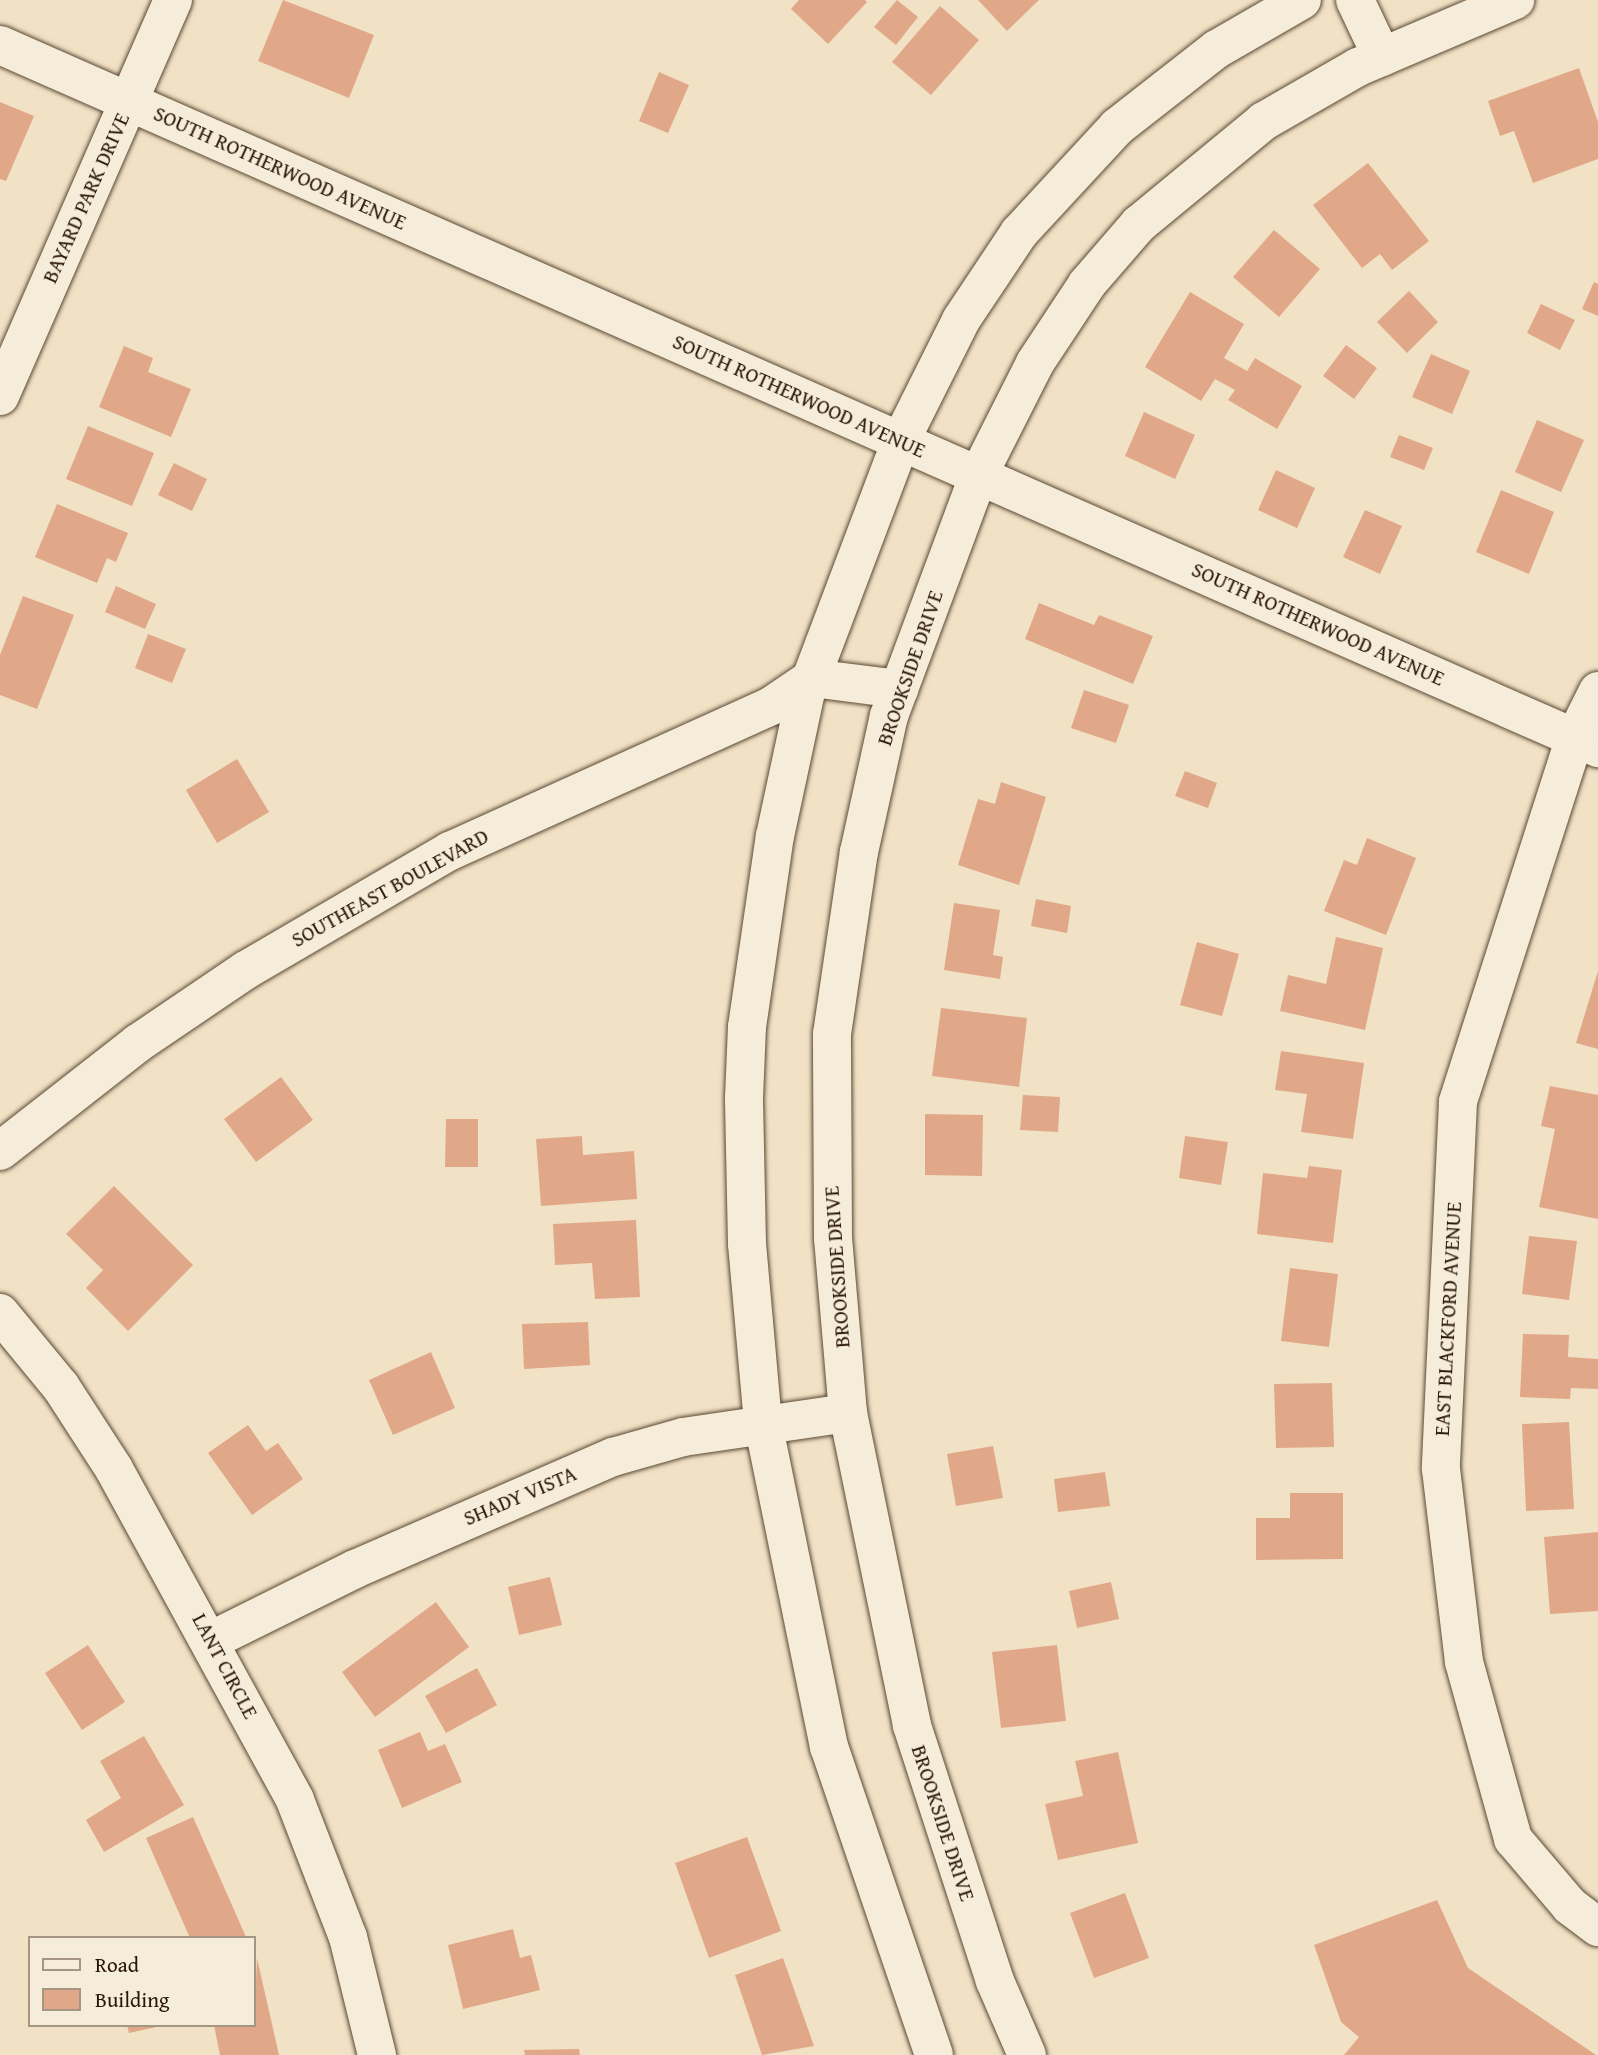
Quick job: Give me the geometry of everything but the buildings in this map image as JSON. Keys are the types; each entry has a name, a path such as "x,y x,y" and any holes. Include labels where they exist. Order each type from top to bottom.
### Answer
{"street":[{"name":"BAYARD PARK DRIVE","path":"0,396 8,355 129,102 173,0"},
{"path":"934,2055 829,1747 763,1423 747,1244 747,1027 775,836 812,678 901,440 961,320 1019,233 1077,164 1166,85 1302,0"},
{"path":"1356,0 1382,57"},
{"path":"979,474 1035,363 1087,284 1139,224 1264,121 1382,57 1515,0"},
{"name":"SOUTH ROTHERWOOD AVENUE","path":"0,45 1587,743"},
{"name":"BROOKSIDE DRIVE","path":"979,474 899,689 859,852 832,1034 833,1239 848,1413 912,1726 995,1981 1027,2055"},
{"path":"812,678 899,689"},
{"name":"SOUTHEAST BOULEVARD","path":"0,1151 138,1043 369,895 462,845 771,706 812,678"},
{"name":"EAST BLACKFORD AVENUE","path":"1598,691 1587,743 1458,1102 1441,1469 1464,1662 1513,1839 1570,1906 1598,1927"},
{"name":"LANT CIRCLE","path":"0,1313 61,1387 212,1640 322,1864 366,1997 377,2055"},
{"name":"SHADY VISTA","path":"212,1640 355,1569 613,1457 763,1423 848,1413"}]}
